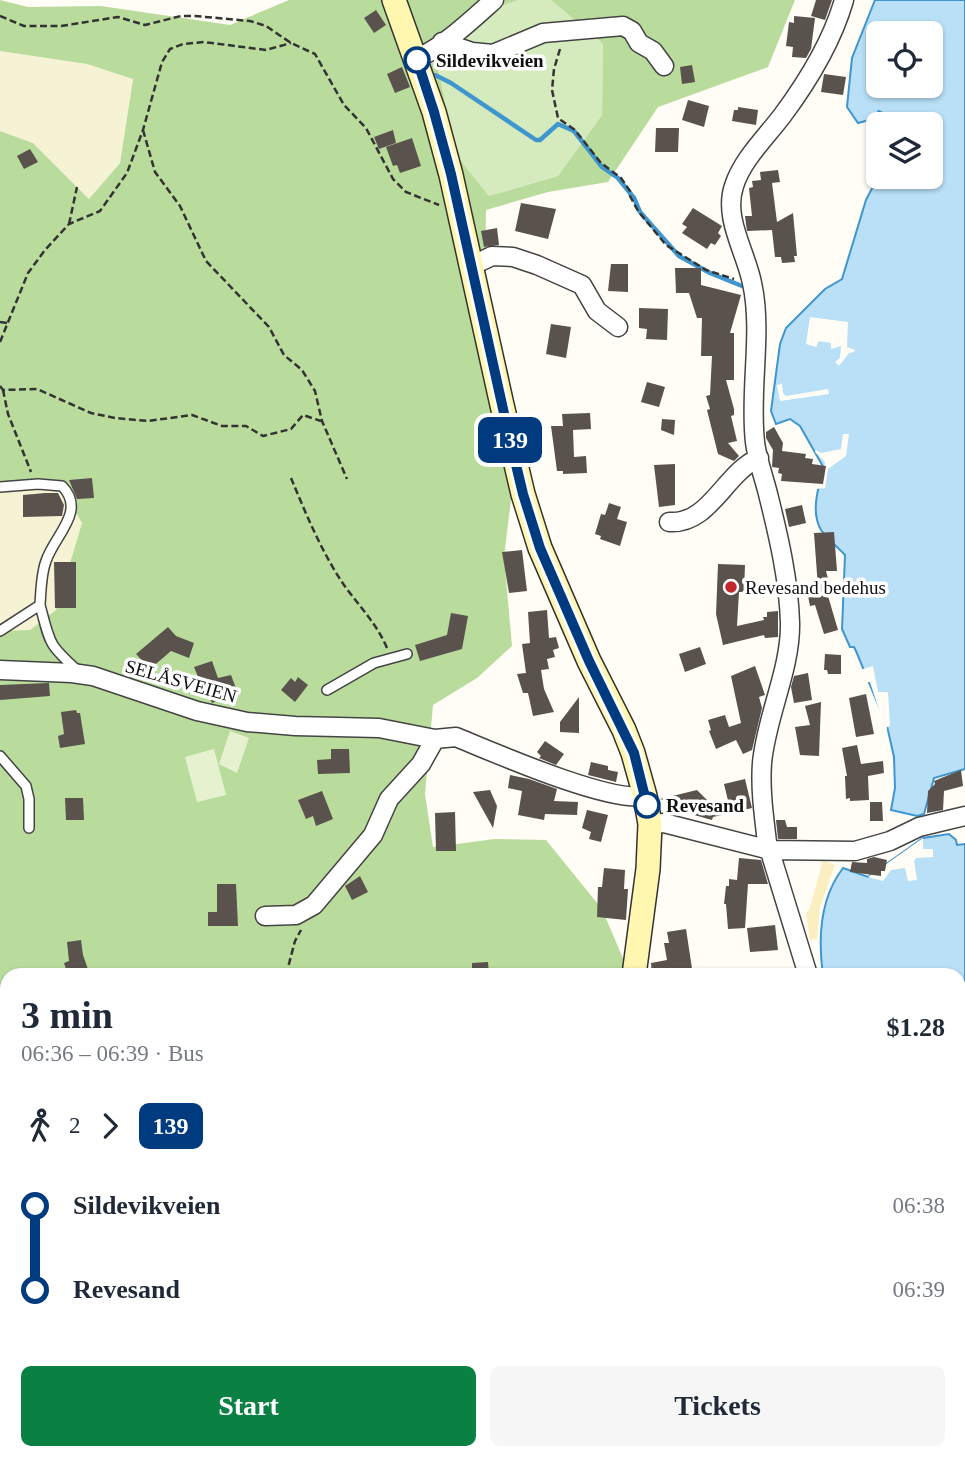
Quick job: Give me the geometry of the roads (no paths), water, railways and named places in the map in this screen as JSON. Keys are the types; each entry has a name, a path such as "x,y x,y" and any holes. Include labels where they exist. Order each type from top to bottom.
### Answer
{"main road":[{"path":"394,0 434,112 523,494 540,548 589,661 634,753 645,796 650,824 648,869 635,968"}],"street":[{"path":"416,58 424,56 494,0"},
{"path":"806,968 764,823 762,763 788,650 790,623 783,562 755,443 755,323 752,281 732,210 734,185 743,167 816,65 840,15 844,0"},
{"path":"442,42 493,54 542,33 623,26 632,31 639,43 653,51 664,66"},
{"path":"471,266 492,256 513,257 537,264 582,285 597,311 618,327"},
{"path":"669,522 687,520 704,510 736,475 759,458"},
{"name":"SELÅSVEIEN","path":"0,670 81,674 197,711 247,722 379,728 435,739 456,737 599,790 632,798 645,796"},
{"path":"265,916 296,915 314,905 373,835 389,799 421,764 435,739"},
{"path":"650,824 664,823 770,850 856,851 872,848 919,827 965,816"}],"lane":[{"path":"0,487 38,484 64,488 72,509 46,560 40,605 50,642 57,653 81,674"},
{"path":"0,631 40,605"},
{"path":"327,690 374,663 407,654"},
{"path":"0,756 15,771 29,793 29,828"}],"water":[{"path":"875,0 965,0 965,769 934,778 924,814 917,816 891,810 895,788 894,757 887,726 856,651 854,647 850,647 842,629 845,555 826,537 816,516 818,492 825,470 800,426 790,419 776,424 771,411 780,344 786,328 825,289 842,279 872,189 943,189 943,112 866,112 866,121 858,123 847,107 852,58 866,23 866,98 943,98 943,21 867,21"},
{"path":"949,834 956,840 957,845 965,844 965,968 822,968 822,919 829,892 843,868 868,877 923,838"}],"waterway":[{"path":"435,75 536,140 540,140 558,124 574,131 602,167 618,178 634,198 640,212 679,256 742,286"}],"place":[{"name":"Sildevikveien","path":"417,60"},
{"name":"Revesand bedehus","path":"731,587"},
{"name":"Revesand","path":"647,805"}]}
